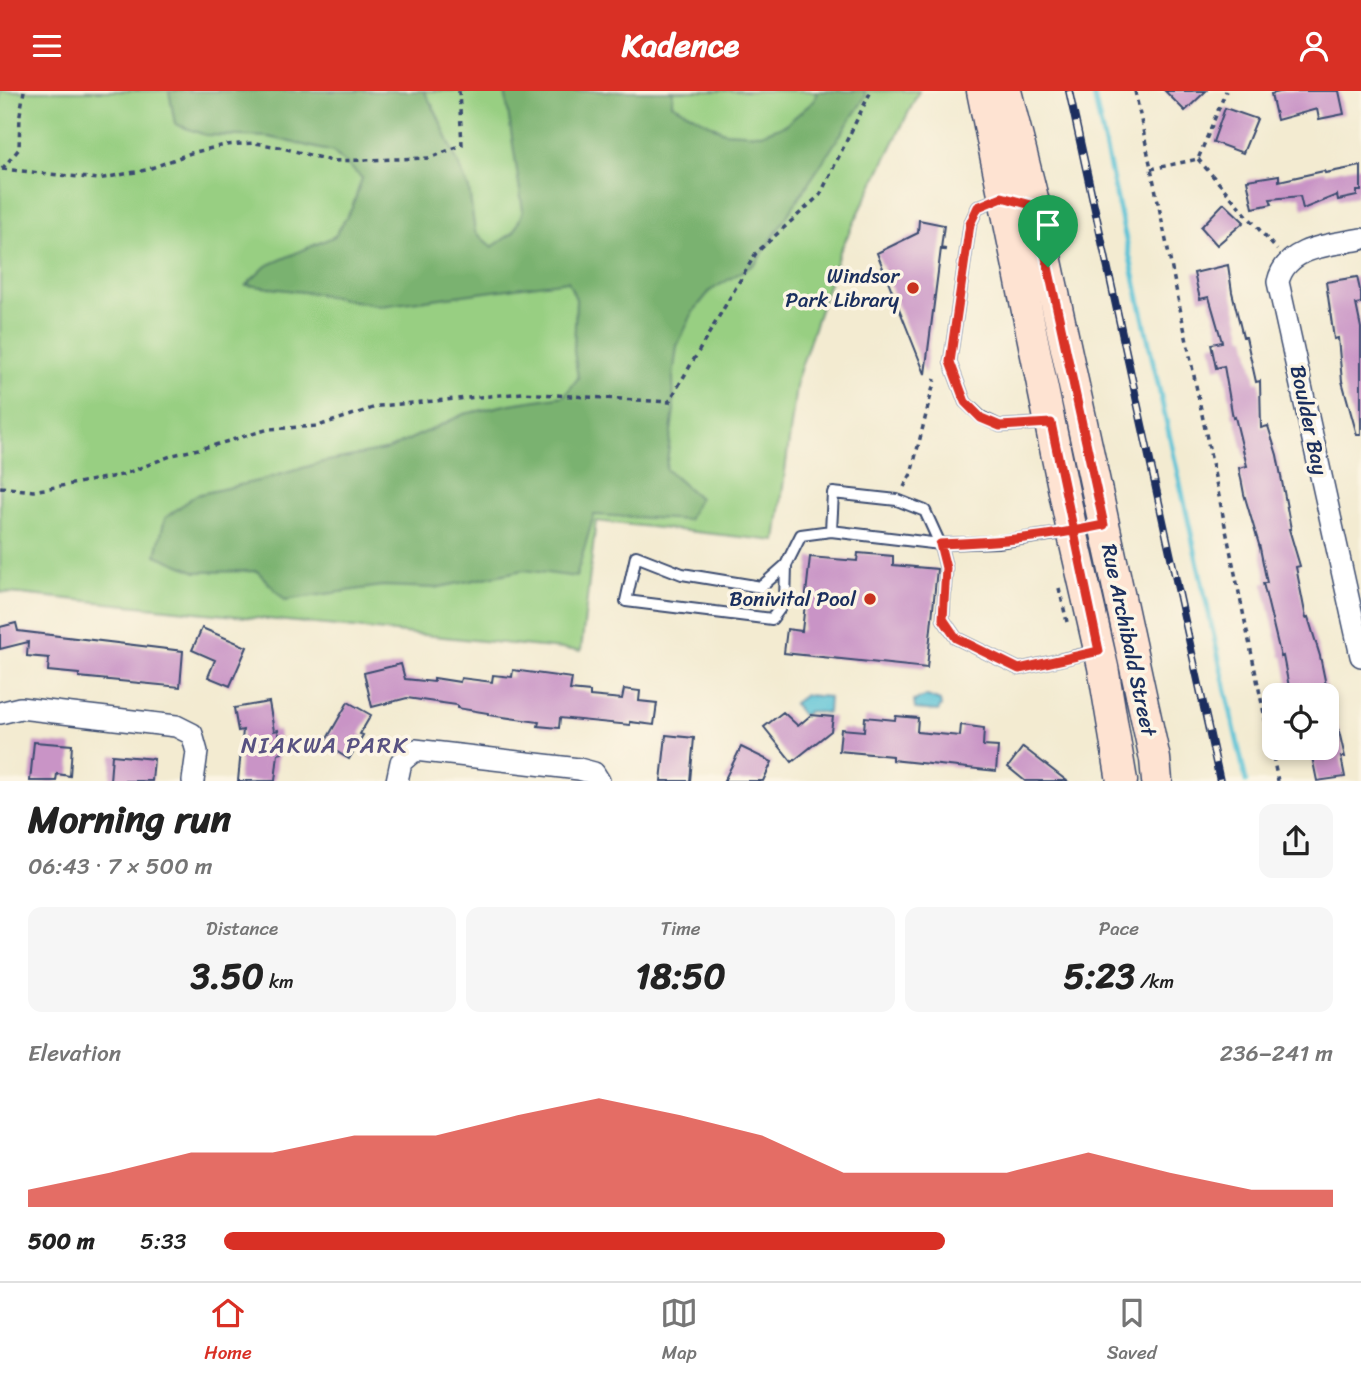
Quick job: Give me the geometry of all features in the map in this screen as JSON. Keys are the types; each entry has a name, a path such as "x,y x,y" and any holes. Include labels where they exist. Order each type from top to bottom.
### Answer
{"main road":[{"name":"Rue Archibald Street","path":"982,91 1019,202 1088,528 1099,651 1122,781"},
{"name":"Rue Archibald Street","path":"1006,91 1051,423 1088,528 1158,773"}],"street":[{"path":"1287,261 1295,255 1318,247 1361,239"},
{"name":"Boulder Bay","path":"1287,261 1278,282 1361,656"},
{"path":"0,713 20,708 176,726 192,734 197,752 193,781"},
{"path":"397,781 401,762 415,750 579,769 594,773 599,781"}],"lane":[{"path":"1019,202 978,207 970,224 950,362 965,402 981,418 1000,426 1051,423"},
{"path":"831,531 833,493 897,500 925,511 940,544 946,568 943,619 956,638 1019,669 1099,651"},
{"path":"786,565 785,601 772,619 626,601 636,556 682,575 761,587 786,565 801,535 831,531 940,544 998,543 1088,528"}],"path":[{"path":"1,170 19,149 24,91"},
{"path":"1,170 98,179 146,170 191,153 225,145 255,143 332,161 429,158 462,145 459,91"},
{"path":"0,487 33,491 122,475 173,454 269,429 318,426 379,406 523,393 669,402 756,253 820,195 872,91"},
{"path":"1135,91 1278,781"},
{"path":"1198,159 1226,91"},
{"path":"1151,169 1198,159"},
{"path":"1198,159 1287,261"},
{"path":"941,250 949,250"},
{"path":"911,474 935,379"}],"green space":[{"path":"0,91 919,91 839,253 797,379 776,541 596,521 581,651 0,592"},
{"path":"169,91 424,91 437,114 469,189 475,232 492,247 514,232 523,211 505,91 673,91 672,104 724,132 761,134 785,125 814,101 817,91 864,91 866,96 756,263 710,291 693,312 677,346 673,378 674,410 666,469 699,498 688,520 594,515 576,577 524,570 435,588 382,586 285,600 257,571 196,572 156,555 165,518 196,495 323,462 389,449 464,414 564,396 578,378 574,351 576,299 568,281 381,306 246,285 266,266 335,236 352,208 362,178 333,152 269,137 205,135 175,124"}],"water":[{"path":"805,695 829,697 828,713 809,711 803,716 793,704"},
{"path":"927,696 940,701 938,711 915,709 914,701"}],"building":[{"path":"1165,91 1206,91 1185,111"},
{"path":"1284,91 1339,91 1344,114 1319,119 1317,109 1277,120 1271,94"},
{"path":"1225,108 1257,119 1243,153 1213,142"},
{"path":"1361,166 1361,191 1357,191 1357,196 1338,200 1337,195 1303,209 1300,196 1270,199 1272,204 1253,208 1247,180 1279,175 1279,181"},
{"path":"1224,203 1244,222 1217,245 1201,227"},
{"name":"Windsor Park Library","path":"919,220 944,225 925,374 877,253 918,233"},
{"path":"1228,265 1243,337 1246,337 1256,382 1260,381 1261,428 1268,426 1277,455 1289,529 1300,566 1296,567 1306,618 1308,617 1320,656 1326,683 1288,683 1263,583 1267,583 1260,548 1239,468 1247,466 1235,417 1233,418 1224,366 1216,368 1211,344 1222,342 1209,297 1200,299 1194,273"},
{"path":"1357,277 1361,294 1361,303 1356,304 1361,328 1361,435 1357,435 1342,381 1338,338 1334,339 1326,282"},
{"name":"Bonivital Pool","path":"858,553 893,556 893,565 937,569 927,668 784,653 787,629 802,631 810,557 857,561"},
{"path":"16,623 18,631 183,651 180,687 79,677 79,674 48,671 49,658 27,656 28,642 0,649 0,627"},
{"path":"202,628 247,647 230,686 208,677 215,660 192,650"},
{"path":"401,664 405,679 434,682 434,678 460,682 461,678 492,682 493,675 512,677 513,670 572,678 570,690 590,692 590,696 622,699 624,689 640,691 639,701 657,703 654,725 560,718 559,728 538,726 539,722 488,715 457,708 457,705 407,698 372,707 364,673"},
{"path":"269,702 274,731 278,730 282,753 278,754 275,781 238,781 243,730 238,731 234,708"},
{"path":"348,702 371,715 349,759 324,744"},
{"path":"783,712 798,726 811,715 833,717 831,731 792,762 764,727"},
{"path":"896,716 918,718 917,732 960,736 961,725 984,728 983,746 998,747 996,771 892,760 892,756 839,751 841,729 864,731 865,717 895,720"},
{"path":"1339,732 1345,757 1341,757 1345,777 1317,781 1313,760 1339,760"},
{"path":"666,735 694,738 690,781 661,781"},
{"path":"34,742 72,745 70,776 57,774 56,781 30,781"},
{"path":"741,747 772,762 763,781 724,781"},
{"path":"1023,747 1067,781 1025,781 1008,767"},
{"path":"112,755 154,759 152,781 110,781"}],"waterway":[{"path":"1093,91 1246,781"}],"railway":[{"path":"1069,91 1220,781"}],"place":[{"name":"Windsor Park Library","path":"913,288"},
{"name":"Bonivital Pool","path":"870,599"}],"district":[{"name":"NIAKWA PARK","path":"325,745"}],"route":[{"path":"1048,267 1035,206 1002,197 978,207 970,224 950,362 965,402 981,418 1000,426 1051,423 1072,531 1099,651 1019,669 956,638 943,619 946,568 940,544 998,543 1049,536 1072,531 1104,525 1048,267"}]}
